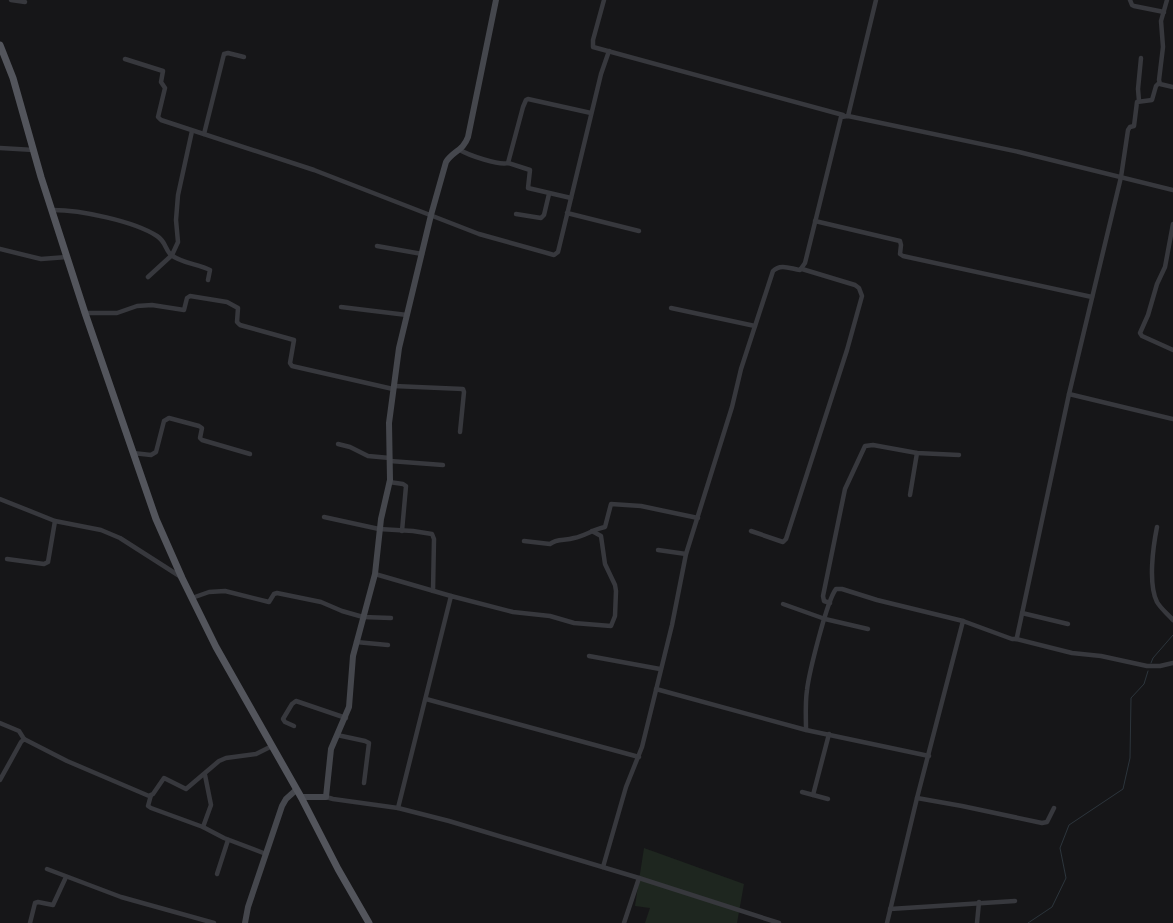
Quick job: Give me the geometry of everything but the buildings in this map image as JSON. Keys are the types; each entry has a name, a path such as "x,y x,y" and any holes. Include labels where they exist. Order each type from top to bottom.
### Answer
{"main road":[{"path":"0,45 13,78 85,313 154,512 182,578 216,647 301,797 338,869 369,923"}],"street":[{"path":"11,0 25,2"},
{"path":"326,796 332,749 349,707 351,668 356,642 375,574 379,529 389,482 389,429 399,348 431,215 446,162 452,154 460,150 468,137 496,0"},
{"path":"604,0 592,44 595,48 845,116 1019,152 1173,190"},
{"path":"802,269 834,142 845,116 876,0"},
{"path":"1130,0 1134,6 1164,12"},
{"path":"1139,101 1152,100 1156,86 1159,83 1163,47 1161,21 1167,0"},
{"path":"125,59 162,70 162,82 165,88 159,118 192,131 314,170 502,241 554,255 558,252 591,113 608,51"},
{"path":"204,134 224,54 244,56"},
{"path":"1016,639 1069,394 1121,178 1128,130 1134,126 1136,104 1139,101 1138,89 1141,58"},
{"path":"1159,83 1173,87"},
{"path":"508,163 526,100 591,113"},
{"path":"148,277 172,255 177,246 179,238 176,220 178,195 192,131"},
{"path":"0,148 34,150"},
{"path":"460,150 502,164 508,163 530,170 528,188 571,198"},
{"path":"516,214 541,218 544,215 549,194"},
{"path":"53,210 86,214 139,227 164,241 172,255 210,270 208,280"},
{"path":"567,213 639,231"},
{"path":"815,220 900,241 900,254 903,256 1092,297"},
{"path":"1173,224 1166,267 1157,284 1140,335 1173,350"},
{"path":"377,246 422,254"},
{"path":"0,249 40,259 67,257"},
{"path":"603,868 626,787 639,757 672,624 686,554 732,407 738,378 773,271 782,266 802,269 855,285 859,288 862,296 847,350 786,539 780,542 751,532"},
{"path":"85,313 117,313 137,306 152,305 184,310 187,298 190,296 226,302 238,308 237,322 240,325 294,340 290,363 292,366 393,387 463,389 460,432"},
{"path":"341,307 407,315"},
{"path":"670,308 755,326"},
{"path":"1069,394 1173,419"},
{"path":"133,453 152,455 156,452 164,422 169,418 199,426 202,428 200,438 202,440 250,454"},
{"path":"338,444 355,449 368,456 443,465"},
{"path":"830,603 824,600 822,596 845,489 863,448 868,444 917,452 959,455"},
{"path":"910,496 917,452"},
{"path":"389,482 406,486 402,531"},
{"path":"0,499 56,521 101,530 120,538 182,578"},
{"path":"524,541 550,544 556,540 572,539 606,526 611,504 641,506 698,518"},
{"path":"324,517 379,529 430,533 434,535 433,591"},
{"path":"7,559 44,564 48,562 56,521"},
{"path":"1157,527 1153,550 1154,594 1160,606 1173,620"},
{"path":"375,574 513,612 550,616 574,623 609,627 612,626 616,608 615,585 605,564 602,539 592,530"},
{"path":"658,550 686,554"},
{"path":"806,730 807,691 825,619 834,591 839,588 963,621 1000,635 1072,653 1102,656 1147,666 1173,663"},
{"path":"192,598 210,592 225,591 269,602 274,594 277,593 321,602 363,617 391,618"},
{"path":"398,808 451,596"},
{"path":"783,604 825,619 868,629"},
{"path":"1022,613 1068,624"},
{"path":"887,923 963,621"},
{"path":"356,642 388,645"},
{"path":"589,656 660,669"},
{"path":"656,689 806,730 929,756"},
{"path":"426,698 639,757"},
{"path":"294,726 283,719 292,704 296,702 346,718"},
{"path":"0,723 19,731 24,739 67,761 147,795 151,795"},
{"path":"813,795 829,734"},
{"path":"337,735 369,743 364,783"},
{"path":"0,780 24,739"},
{"path":"266,854 228,840 204,827 148,806 151,795 164,778 186,789 226,758 256,754 272,746"},
{"path":"204,827 211,805 205,775"},
{"path":"245,923 248,907 282,806 286,799 296,790"},
{"path":"802,792 828,799"},
{"path":"301,797 326,796 334,799 398,808 449,821 639,878 778,923"},
{"path":"917,798 1042,823 1047,822 1054,808"},
{"path":"217,874 228,840"},
{"path":"47,870 121,897 214,923"},
{"path":"30,923 34,903 53,904 66,877"},
{"path":"624,923 639,878"},
{"path":"890,909 1015,901"},
{"path":"976,923 979,902"}],"shaded area":[{"path":"644,848 744,884 737,923 645,923 650,908 635,906"}],"waterway":[{"path":"1151,663 1153,658 1173,635"},
{"path":"1028,923 1052,907 1066,878 1060,848 1069,825 1123,789 1130,758 1131,698 1144,684 1148,671"}]}
